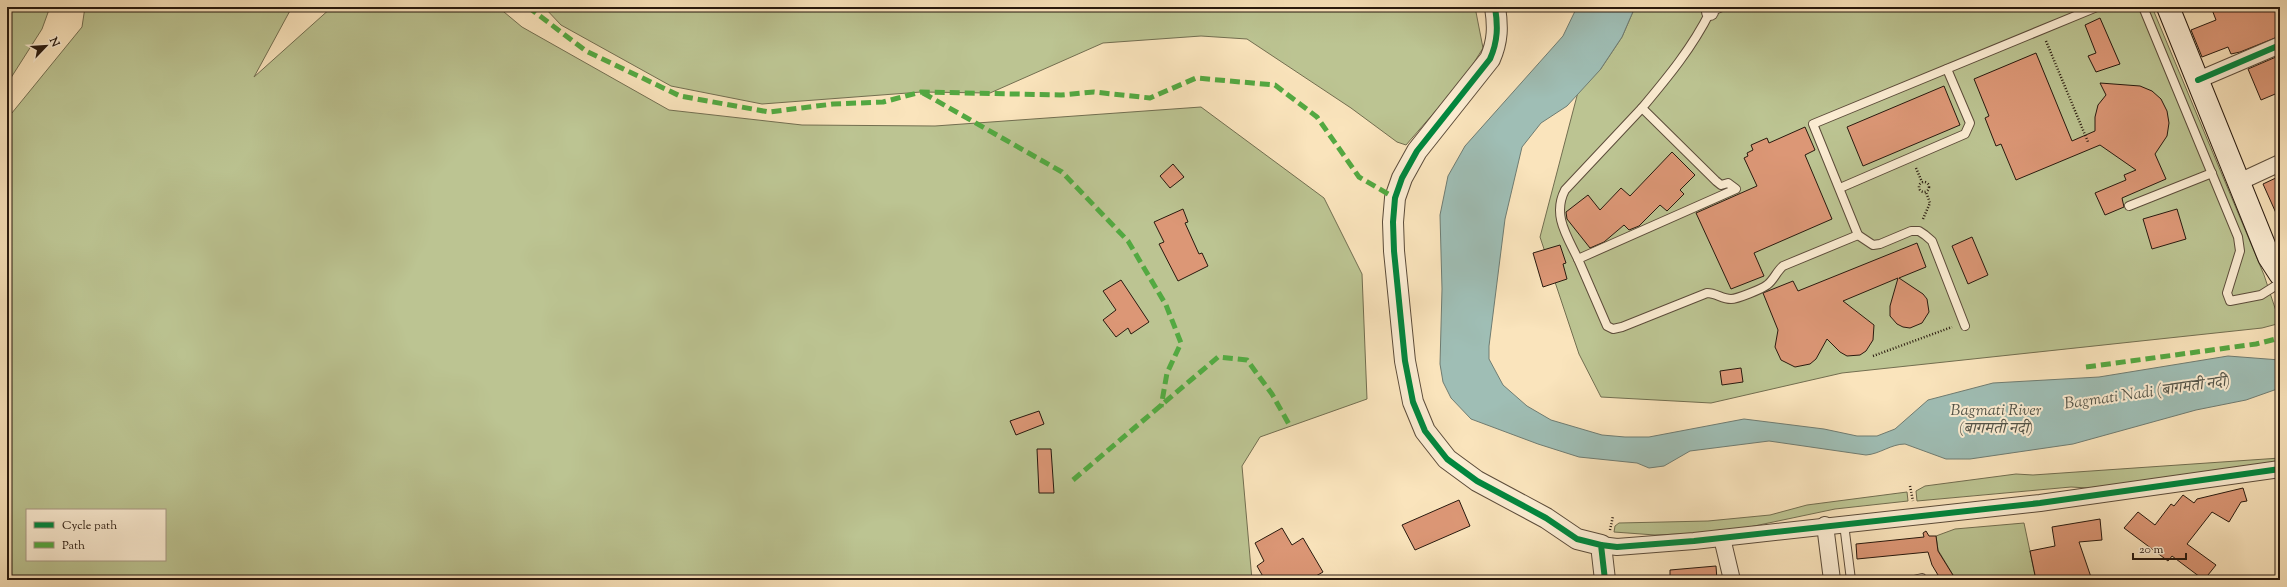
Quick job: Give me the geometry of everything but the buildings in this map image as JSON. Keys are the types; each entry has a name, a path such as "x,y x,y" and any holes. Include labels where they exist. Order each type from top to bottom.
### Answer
{"main road":[{"path":"2168,7 2272,265 2280,274"}],"street":[{"path":"1495,7 1498,28 1495,46 1490,59 1417,151 1402,178 1395,198 1393,222 1394,252 1405,361 1413,402 1425,431 1447,459 1477,481 1546,518 1577,539 1618,548 1722,538 2086,497 2280,469"},
{"path":"2198,80 2280,45"},
{"path":"2239,182 2280,163"},
{"path":"1825,526 1832,580"},
{"path":"1722,538 1732,580"},
{"path":"1601,545 1605,580"}],"lane":[{"path":"1964,324 1932,241 1919,231 1911,231 1880,244 1873,245 1858,235 1813,124 2097,7"},
{"path":"2143,7 2238,237 2240,251 2227,293 2230,301 2260,295 2280,283"},
{"path":"1714,9 1682,60 1642,108 1565,190 1560,200 1560,219 1602,319 1607,326 1613,329 1707,293 1715,293 1725,298 1733,299 1766,286 1776,272 1783,266 1858,235"},
{"path":"1840,188 1965,134 1970,123 1947,69"},
{"path":"1578,259 1736,189 1728,183 1721,185 1716,182 1642,108"},
{"path":"2129,206 2212,173"},
{"path":"1844,524 1851,580"},
{"path":"1914,580 1922,578 1923,580"}],"path":[{"path":"2042,30 2088,142"},
{"path":"1919,231 1930,203 1926,192 1929,185 1922,182 1919,188 1922,192 1926,192"},
{"path":"1873,356 1964,324"}],"green space":[{"path":"7,7 50,7 42,29 7,84"},
{"path":"85,7 292,7 254,77 332,7 498,7 522,27 669,110 802,125 935,126 1201,107 1324,198 1362,274 1367,399 1260,437 1242,466 1252,580 7,580 7,119 82,27"},
{"path":"544,7 1475,7 1483,48 1465,77 1406,145 1397,142 1351,108 1247,39 1201,36 1103,43 990,93 921,92 762,104 671,86 561,25"},
{"path":"1635,7 2152,7 2264,275 2277,314 2277,324 2262,328 1842,373 1711,403 1601,397 1579,354 1540,237 1578,92 1600,70 1622,37"},
{"path":"2280,458 2280,464 2088,488 2071,487 1917,501 1916,491 1925,486 2016,474 2033,475"},
{"path":"1907,492 1908,501 1835,509 1740,529 1706,533 1655,535 1614,532 1615,526 1619,523 1708,521 1770,515 1807,505"},
{"path":"2024,523 2036,580 1956,580 1938,550 1936,536 1955,529"}],"water":[{"name":"Bagmati River (बागमती नदी)","path":"1577,7 1635,7 1622,37 1600,70 1567,106 1541,123 1522,147 1505,219 1489,346 1489,359 1503,385 1527,406 1551,420 1602,435 1625,437 1649,437 1744,419 1824,429 1857,436 1877,436 1895,429 1928,400 1993,383 2099,377 2228,356 2280,360 2280,388 2246,400 2196,410 2073,444 1970,459 1946,459 1905,444 1900,444 1866,455 1769,441 1690,451 1664,466 1649,468 1637,463 1579,457 1538,444 1471,419 1451,398 1443,382 1440,364 1442,289 1440,215 1448,176 1465,146 1563,36"}],"marked path":[{"path":"528,7 586,51 680,96 769,112 833,104 883,102 921,92 1061,95 1094,92 1150,98 1196,78 1275,85 1317,117 1359,177 1395,198"},
{"path":"923,93 1062,172 1128,241 1166,305 1181,343 1167,373 1161,407"},
{"path":"2086,367 2256,344 2280,338"},
{"path":"1073,480 1218,357 1247,360 1272,394 1290,426"}],"cycle path":[{"path":"1495,7 1497,33 1495,46 1490,59 1417,151 1402,178 1395,198 1393,222 1394,251 1405,361 1413,402 1425,431 1447,459 1477,481 1546,518 1577,539 1601,545 1605,580"},
{"path":"2198,80 2280,45"},
{"path":"1601,545 1617,547 1694,541 2040,503 2280,469"}],"water label":[{"name":"Bagmati Nadi (बागमती नदी)","path":"2147,391"}]}
